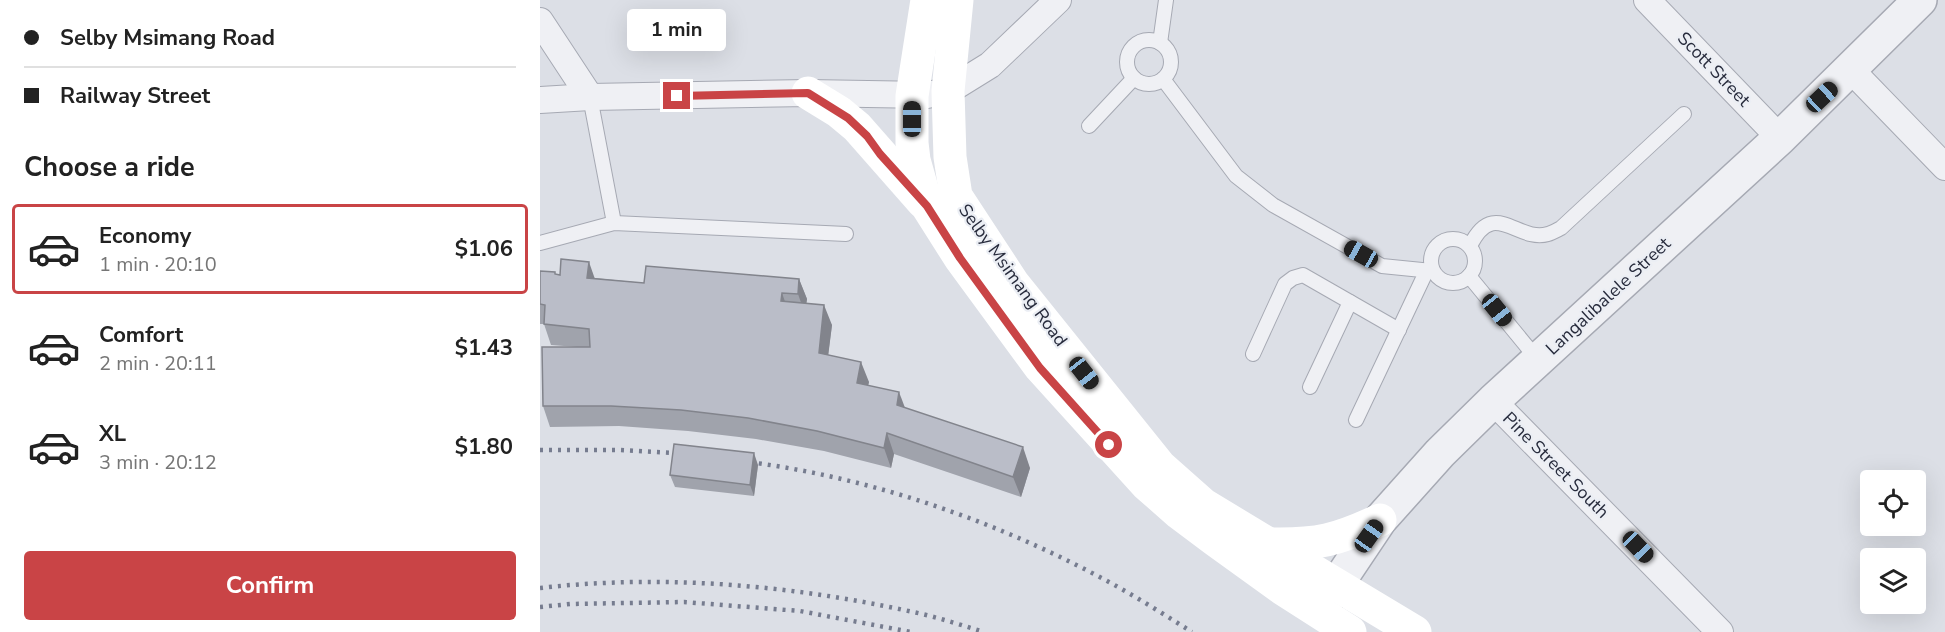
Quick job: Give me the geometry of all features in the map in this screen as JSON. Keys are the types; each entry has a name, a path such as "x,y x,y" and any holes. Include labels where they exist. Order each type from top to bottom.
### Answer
{"main road":[{"name":"Selby Msimang Road","path":"927,0 912,96 914,160 927,206 960,258 1040,368 1146,484 1215,540 1350,632"},
{"name":"Selby Msimang Road","path":"957,0 948,91 950,157 956,196 1013,283 1160,466 1204,505 1415,632"},
{"path":"808,93 839,112 857,127 927,206"},
{"path":"1270,544 1320,543 1349,535 1380,520"}],"street":[{"path":"540,100 808,93 912,96 948,91 990,65 1058,0"},
{"name":"Scott Street","path":"1647,0 1780,138"},
{"name":"Langalibalele Street","path":"1318,612 1380,520 1440,453 1493,401 1780,138 1920,0"},
{"path":"540,21 590,97"},
{"path":"1851,70 1945,167"},
{"name":"Pine Street South","path":"1493,401 1720,632"}],"lane":[{"path":"1160,43 1166,0"},
{"path":"1150,40 1160,43 1168,50 1171,60 1170,70 1163,79 1154,83 1143,83 1134,78 1128,69 1127,58 1140,42 1150,40"},
{"path":"1089,126 1134,78"},
{"path":"1163,79 1236,176 1273,205 1382,266 1430,271 1439,279 1450,283 1460,282 1470,276 1475,267 1475,256 1470,246 1461,240 1451,238 1440,242 1433,250 1430,271 1356,420"},
{"path":"590,97 614,223"},
{"path":"1470,246 1484,226 1509,224 1531,234 1547,235 1561,228 1684,114"},
{"path":"540,243 614,223 846,234"},
{"path":"1253,354 1285,284 1303,275 1399,330"},
{"path":"1470,276 1538,360"},
{"path":"1310,387 1350,302"}],"building":[{"path":"561,259 589,262 587,278 644,283 646,266 799,279 798,294 782,293 781,301 824,305 819,353 861,362 857,383 899,392 897,405 1023,447 1013,477 887,433 884,448 817,431 748,418 681,410 611,406 543,406 542,347 590,347 589,329 544,324 545,305 540,304 540,271 555,272 560,275"},
{"path":"674,444 754,453 750,485 670,475"}],"railway":[{"path":"540,450 619,450 691,454"},
{"path":"741,461 839,478 888,491 983,523 1074,564 1127,592 1192,632"},
{"path":"540,588 633,582 680,582 774,589 913,612 984,632"},
{"path":"540,607 570,604 684,602 800,611 911,632"}],"route":[{"path":"677,96 808,93 848,118 867,136 880,154 927,206 960,258 1040,368 1109,445"}]}
